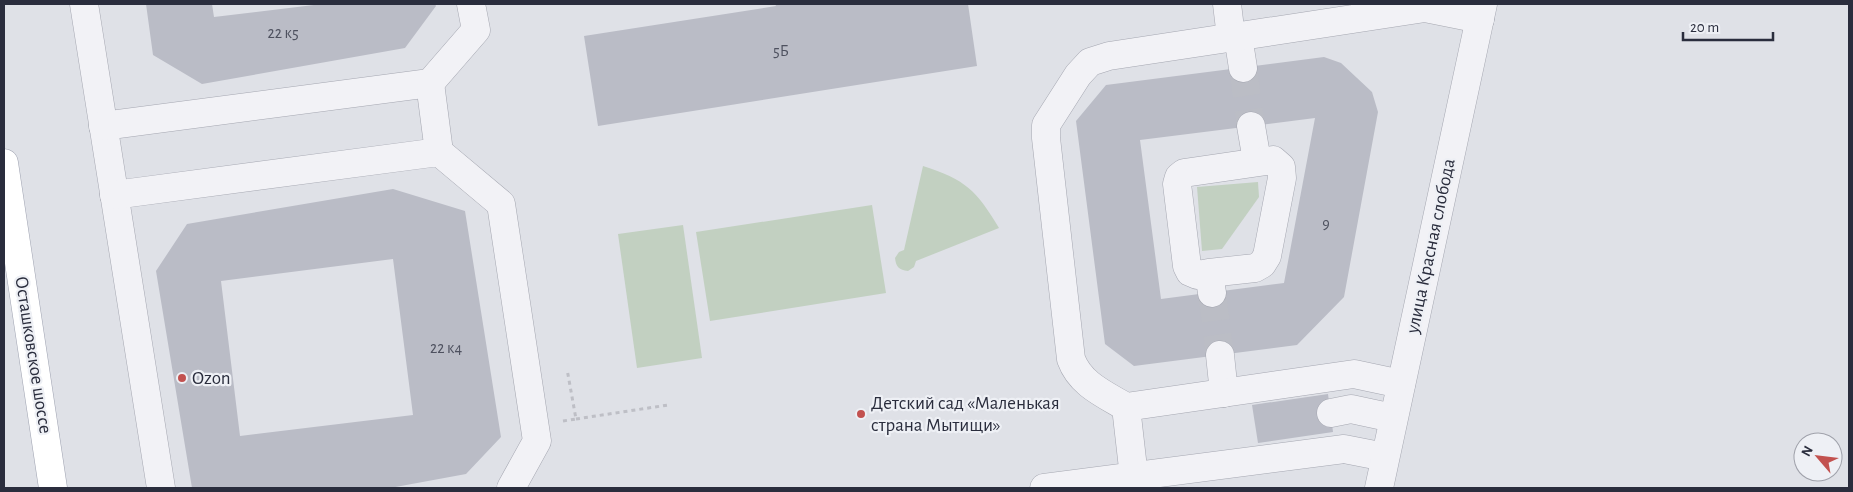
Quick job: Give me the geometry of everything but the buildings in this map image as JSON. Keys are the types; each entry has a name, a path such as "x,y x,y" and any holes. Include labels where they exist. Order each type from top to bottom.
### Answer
{"main road":[{"name":"Осташковское шоссе","path":"4,163 11,265 53,488"}],"street":[{"path":"84,4 161,488"},
{"path":"103,126 430,83 476,30 471,4"},
{"path":"1227,4 1243,68"},
{"path":"1401,384 1354,374 1126,408 1085,381 1076,371 1071,359 1046,125 1078,74 1090,62 1109,56 1425,8 1481,11"},
{"name":"улица Красная слобода","path":"1379,488 1481,11"},
{"path":"430,83 439,152 501,204 537,441 511,488"},
{"path":"1252,126 1257,161"},
{"path":"114,194 439,152"},
{"path":"1273,160 1281,167 1282,173 1267,256 1262,264 1255,268 1211,283 1190,272 1187,266 1177,184 1179,177 1184,173 1257,161 1273,160"},
{"path":"1220,355 1224,393"},
{"path":"1126,408 1140,480"},
{"path":"1331,413 1352,410 1393,418"},
{"path":"1044,488 1140,480 1344,449 1386,456"}],"path":[{"path":"566,369 576,419"},
{"path":"535,425 668,405"}],"green space":[{"path":"923,166 950,176 969,188 984,205 999,228 916,261 914,267 905,271 898,268 895,258 899,252 904,250"},
{"path":"1258,182 1259,197 1222,249 1202,251 1197,187"},
{"path":"872,205 886,293 710,321 696,232"},
{"path":"683,225 702,358 637,368 618,234"}],"tunnel":[{"path":"1243,68 1251,126"},
{"path":"1212,293 1220,355"}],"place":[{"name":"Ozon","path":"182,378"},
{"name":"Детский сад «Маленькая страна Мытищи»","path":"861,414"}]}
